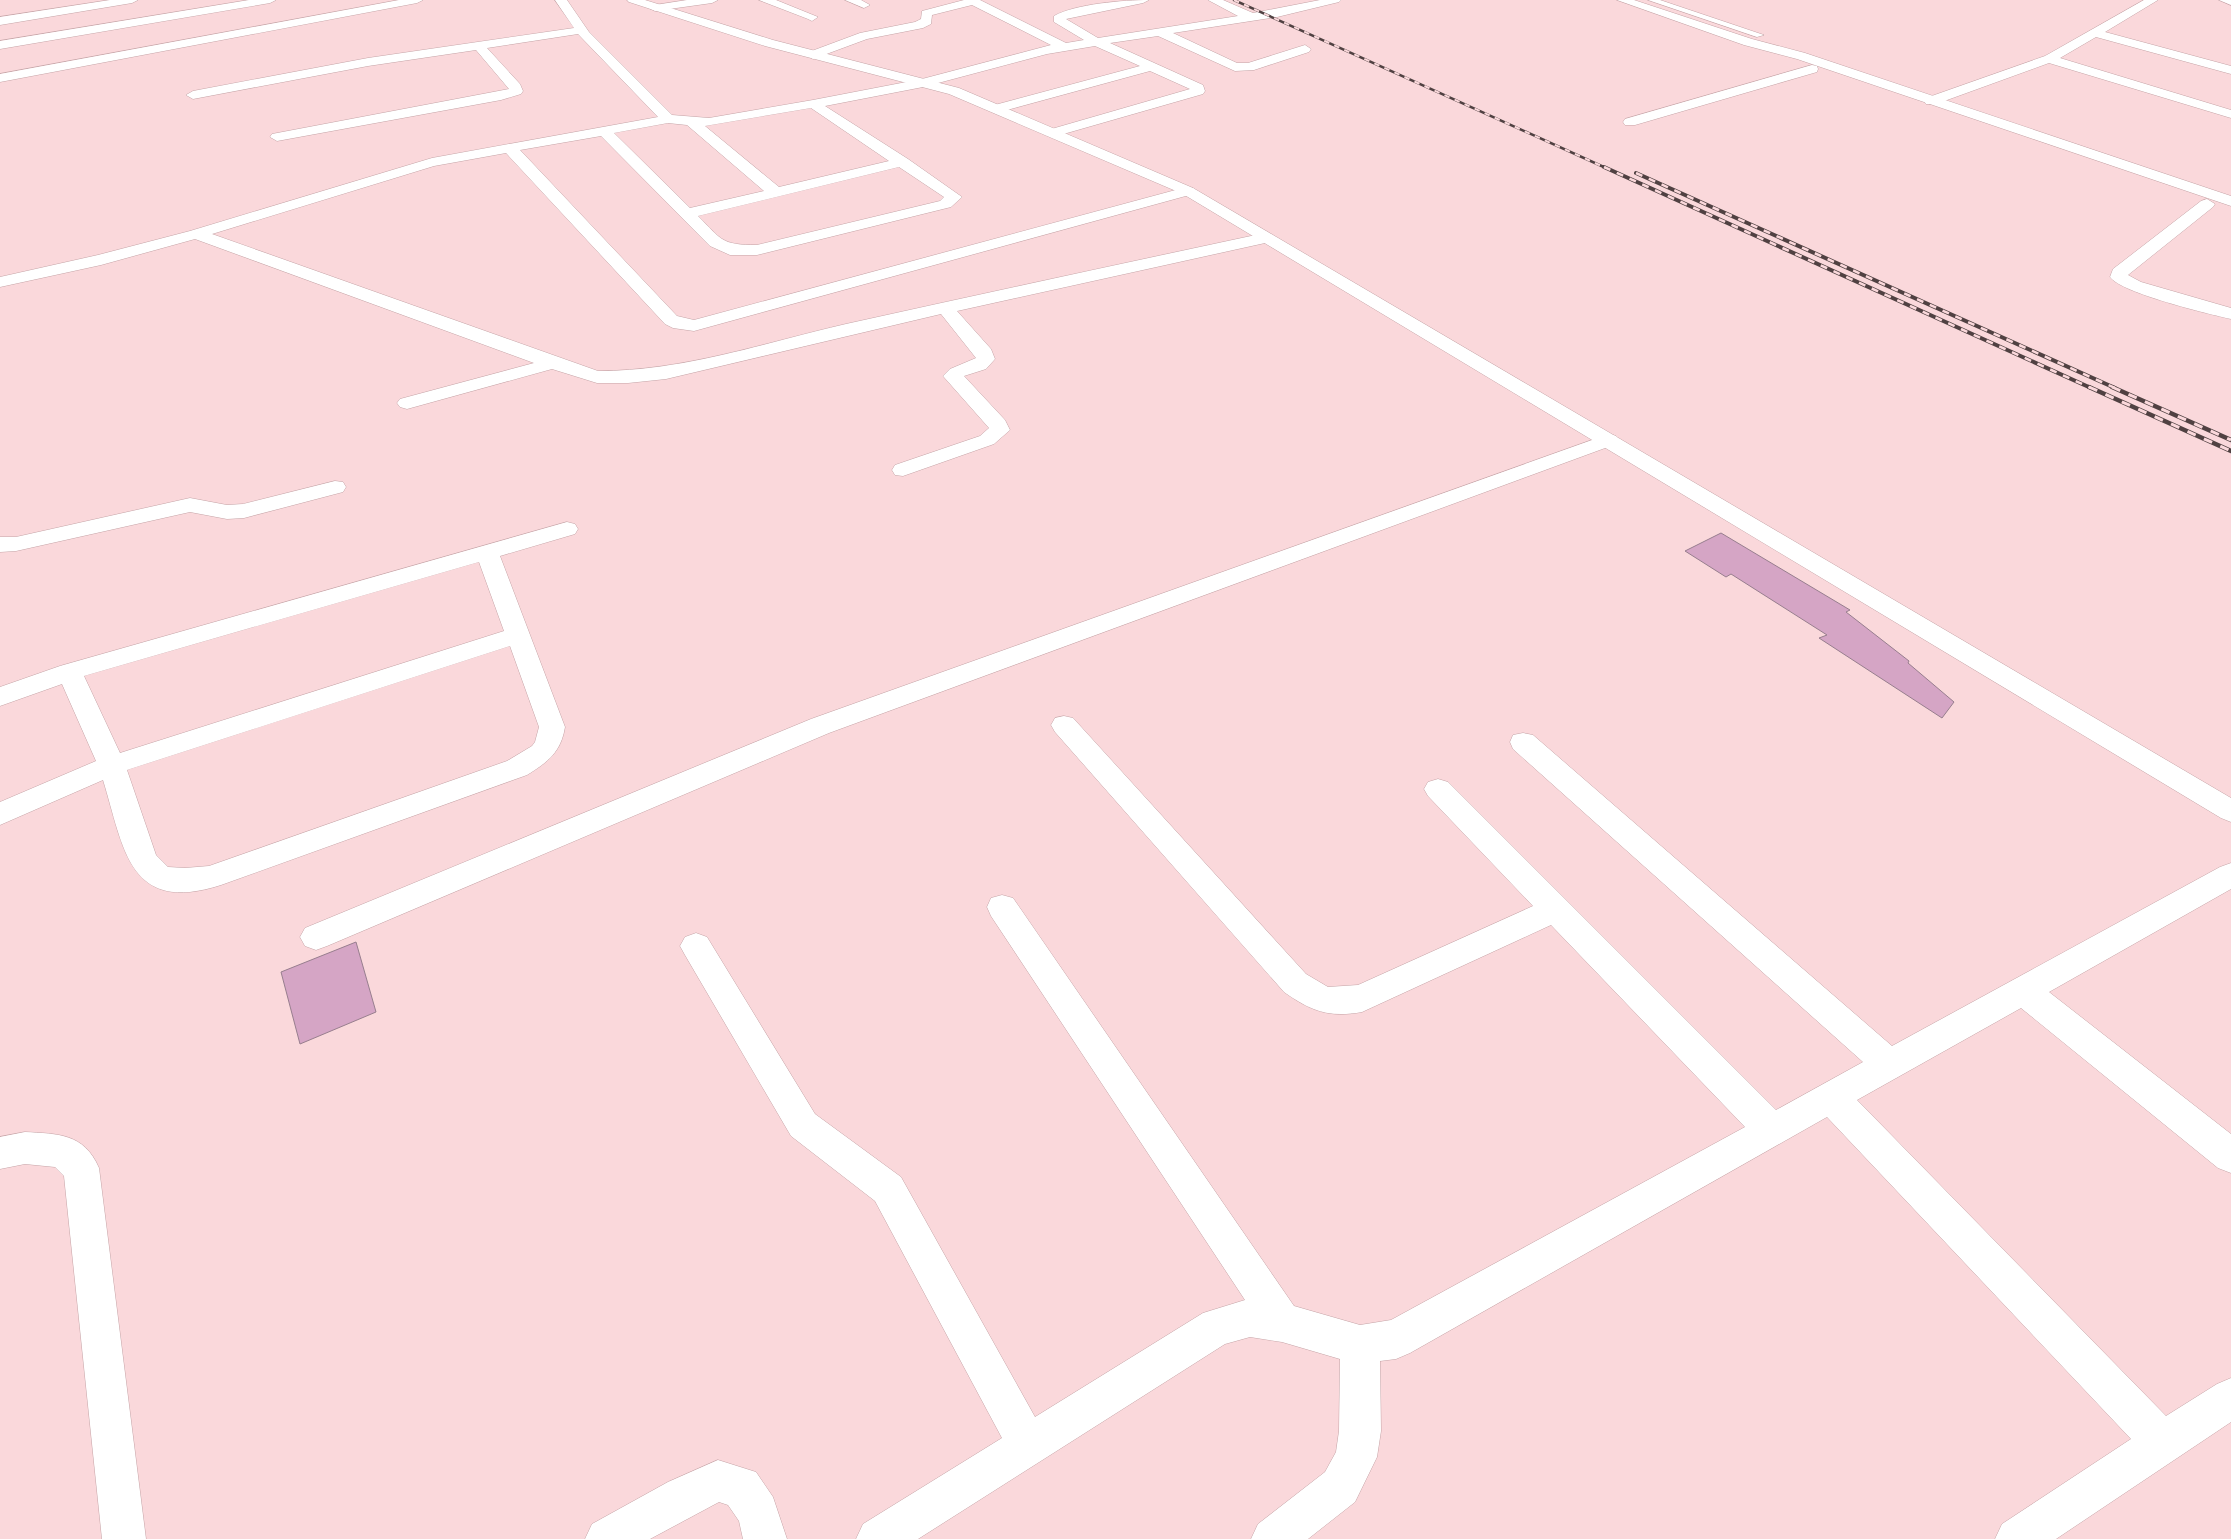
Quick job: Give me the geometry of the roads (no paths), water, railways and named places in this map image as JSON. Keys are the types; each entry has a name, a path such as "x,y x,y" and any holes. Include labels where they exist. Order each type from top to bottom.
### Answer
{"main road":[{"path":"0,21 132,0"},
{"path":"0,45 270,0"},
{"path":"0,78 346,11 417,0"},
{"path":"561,0 582,30 668,119"},
{"path":"633,0 813,55 954,92 1188,191 2231,811"},
{"path":"655,8 712,0"},
{"path":"765,0 812,17"},
{"path":"851,0 864,5"},
{"path":"1053,133 1198,92 1198,88 1096,42 1058,19 1065,15 1143,0"},
{"path":"1214,0 1251,17"},
{"path":"0,282 101,260 196,234 432,162 668,119 709,122 813,104 923,83 1064,47 1251,17 1335,0"},
{"path":"1624,0 1754,38 1931,101 2231,200"},
{"path":"1931,101 2049,59 2152,0"},
{"path":"2224,0 2231,2"},
{"path":"813,55 864,36 919,25 927,21 926,13 973,1 1064,47"},
{"path":"193,95 352,65 582,30"},
{"path":"1160,32 1235,67 1249,67 1305,50"},
{"path":"2094,33 2231,70"},
{"path":"1754,38 1812,68 2231,212"},
{"path":"277,137 501,96 516,90 479,46"},
{"path":"2049,59 2230,113"},
{"path":"2194,72 2213,65"},
{"path":"996,109 1152,67"},
{"path":"1630,122 1812,68"},
{"path":"2147,89 2166,82"},
{"path":"604,130 716,243 730,250 745,252 952,201 954,197 950,193 813,104"},
{"path":"692,122 776,193"},
{"path":"509,148 671,320 679,324 694,326 1188,191"},
{"path":"687,214 903,162"},
{"path":"2207,204 2119,273 2119,277 2135,286 2231,314"},
{"path":"196,234 597,377 666,372 945,308 1265,238"},
{"path":"903,470 987,440 1000,430 998,424 954,376 957,372 977,366 986,359 984,353 945,308"},
{"path":"407,403 554,363"},
{"path":"316,937 820,726 1609,440"},
{"path":"0,544 3,546 16,544 190,505 226,512 244,511 336,487"},
{"path":"0,697 69,672 567,529"},
{"path":"69,672 112,765 143,860 160,878 185,880 210,877 517,768 539,755 550,743 552,727 487,552"},
{"path":"0,814 112,765 519,635"},
{"path":"1064,725 1296,983 1313,996 1338,1003 1362,998 1556,909"},
{"path":"1524,742 1888,1064"},
{"path":"1438,789 1771,1129"},
{"path":"878,1539 1217,1327 1250,1318 1282,1322 1360,1345 1396,1339 1830,1096 2024,991 2231,875"},
{"path":"1002,907 1282,1322"},
{"path":"696,946 803,1125 819,1140 868,1171 888,1189 1028,1445"},
{"path":"2024,991 2231,1156"},
{"path":"1830,1096 2164,1444"},
{"path":"0,1153 25,1148 63,1151 82,1168 124,1539"},
{"path":"1273,1539 1340,1487 1356,1457 1360,1431 1360,1345"},
{"path":"2017,1539 2164,1444 2231,1398"},
{"path":"607,1539 683,1496 718,1480 741,1487 758,1512 764,1539"}],"lane":[{"path":"1652,0 1754,38"}],"railway":[{"path":"1234,0 1606,168"},
{"path":"1604,167 2091,388"},
{"path":"1636,173 2115,388"},
{"path":"2089,387 2231,451"},
{"path":"2112,387 2231,440"}]}
